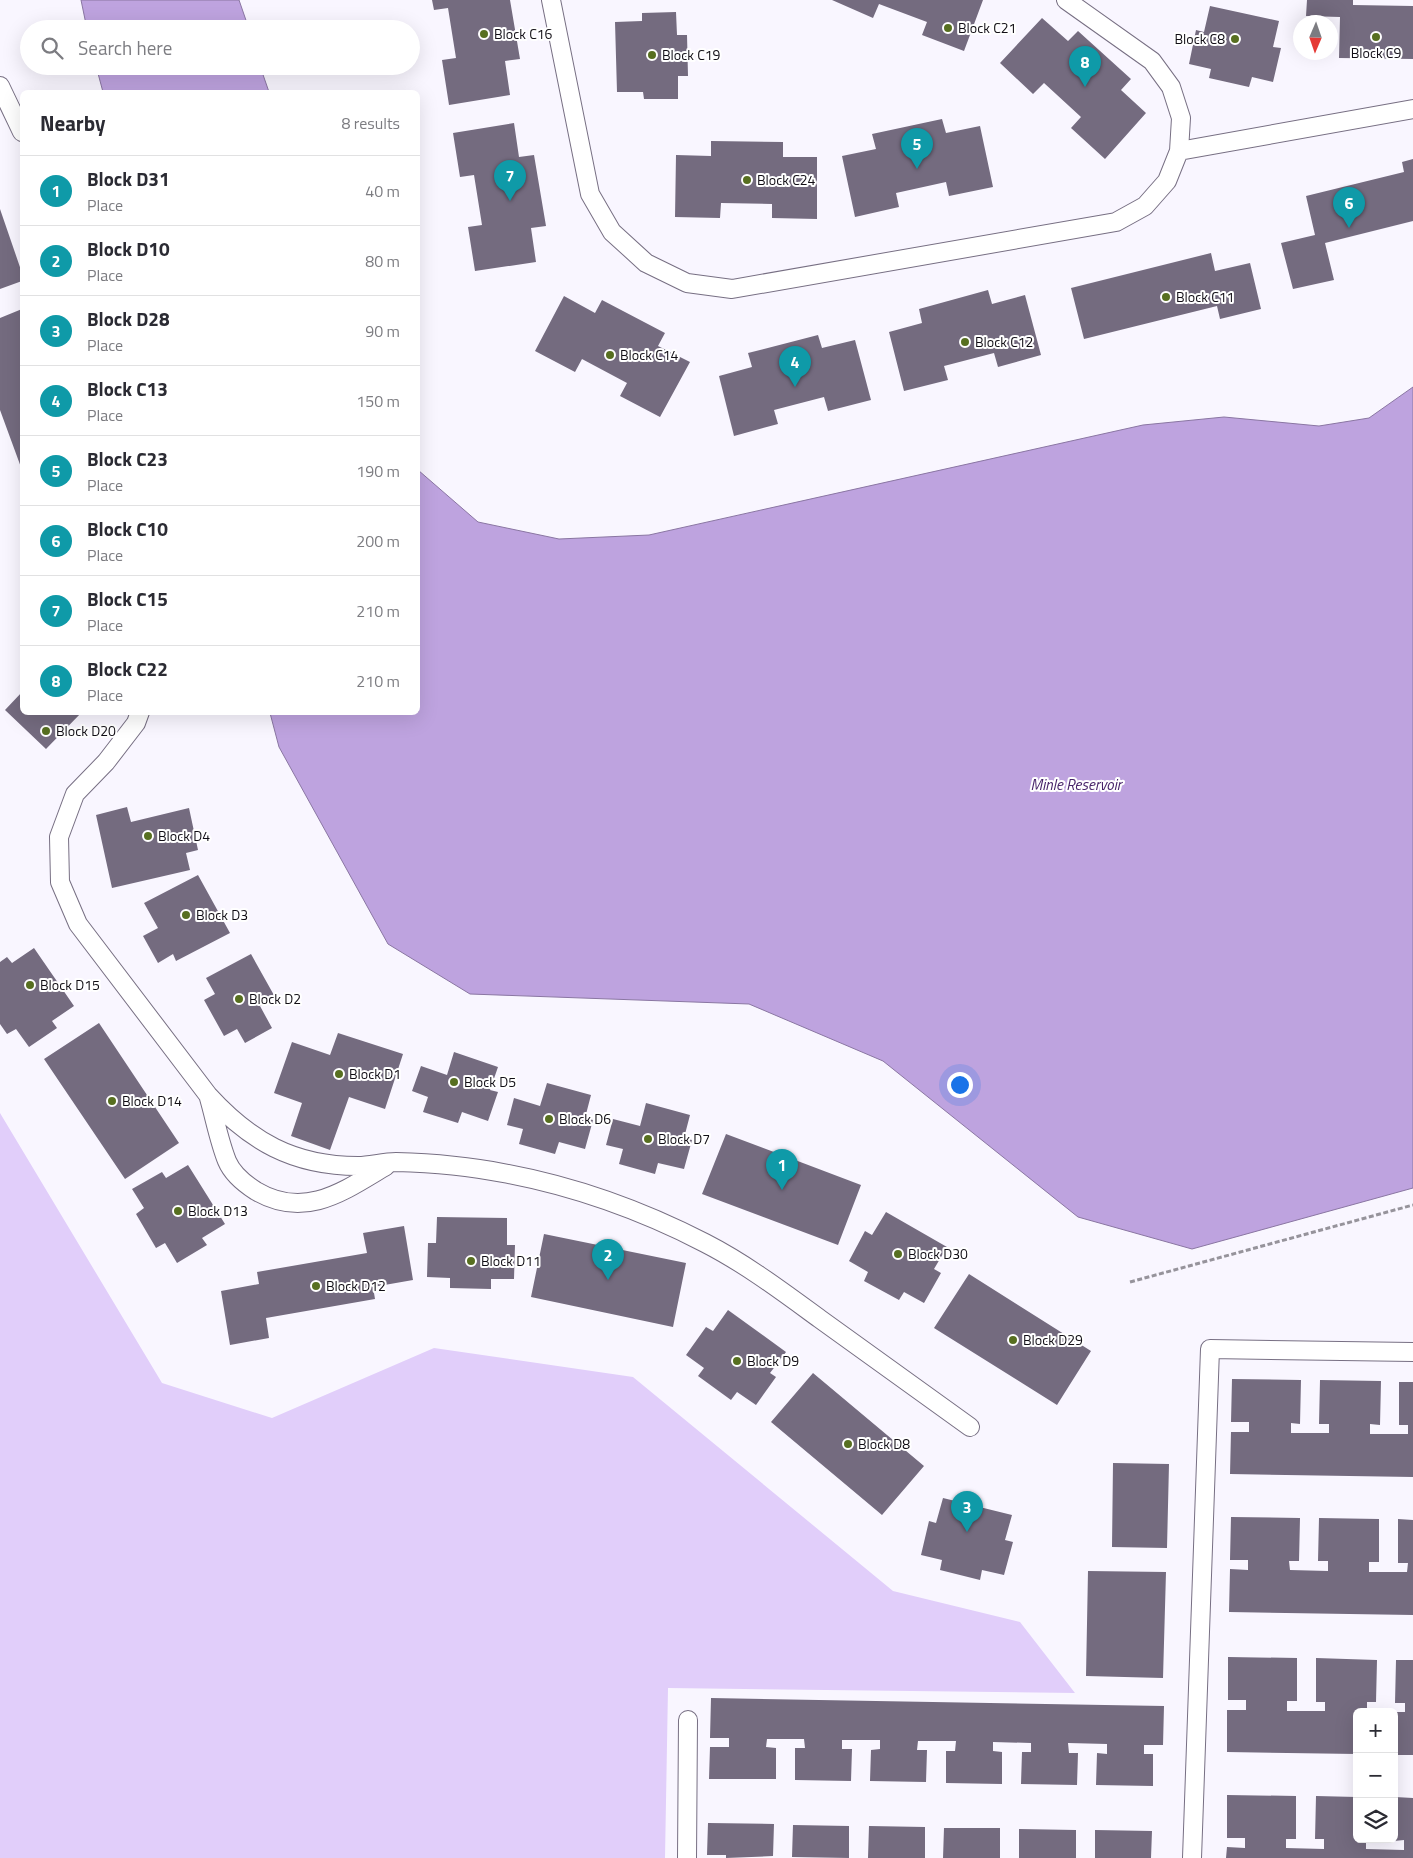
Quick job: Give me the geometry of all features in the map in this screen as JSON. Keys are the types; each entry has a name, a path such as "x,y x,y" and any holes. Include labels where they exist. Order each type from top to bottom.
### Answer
{"lane":[{"path":"551,0 590,194 612,232 646,263 687,282 732,289 1116,222 1145,206 1167,181 1179,151 1181,118 1171,87 1152,61 1066,0"},
{"path":"0,86 20,128"},
{"path":"1179,151 1413,109"},
{"path":"139,715 136,723 106,762 75,794 59,837 60,882 78,924 208,1094 231,1120 259,1140 290,1156 324,1164 359,1166 393,1162 457,1166 502,1172 608,1199 658,1220 707,1244 754,1271 970,1427"},
{"path":"208,1094 228,1162 249,1187 279,1201 310,1203 325,1200 393,1162"},
{"path":"1192,1858 1210,1349 1413,1352"},
{"path":"686,1858 688,1720"}],"path":[{"path":"1130,1282 1413,1205"}],"shaded area":[{"path":"0,1113 162,1383 272,1418 434,1348 633,1377 893,1591 1020,1622 1075,1693 668,1688 665,1858 0,1858"}],"water":[{"path":"81,0 239,0 246,20 85,20"},
{"path":"98,75 263,75 268,90 102,90"},
{"name":"Minle Reservoir","path":"1413,387 1413,1188 1192,1249 1078,1217 883,1061 749,1004 470,994 388,944 279,747 271,715 420,715 420,472 478,522 559,539 649,535 1143,425 1224,417 1319,426 1369,418"}],"building":[{"name":"Block C16","path":"432,0 510,0 520,59 505,61 510,95 449,105 442,60 456,58 448,8 434,10"},
{"name":"Block C21","path":"832,0 983,0 964,51 922,35 927,22 879,4 873,18"},
{"name":"Block C9","path":"1307,0 1353,0 1353,5 1413,6 1413,59 1339,58 1340,17 1338,15 1306,15"},
{"name":"Block C8","path":"1210,6 1279,21 1273,47 1281,48 1273,82 1252,77 1249,87 1209,78 1211,69 1189,64 1196,30 1204,32"},
{"name":"Block C19","path":"676,12 677,35 687,35 688,76 678,76 678,99 644,99 643,92 617,92 615,22 642,21 642,13"},
{"path":"1042,18 1068,41 1078,31 1131,79 1121,90 1146,113 1105,159 1071,128 1081,117 1044,83 1033,94 1000,63"},
{"path":"942,119 946,133 980,126 993,187 949,196 946,182 896,193 899,207 855,217 842,156 876,149 872,134"},
{"path":"514,123 519,157 534,155 546,226 531,228 536,262 475,271 468,227 482,225 474,175 460,177 453,133"},
{"name":"Block C24","path":"711,141 783,142 783,157 817,157 817,219 772,218 772,204 721,203 720,218 675,217 676,155 711,156"},
{"path":"1413,159 1413,221 1325,243 1334,280 1293,289 1281,243 1315,235 1306,196 1404,172 1402,162"},
{"path":"0,209 20,267 20,282 0,289"},
{"name":"Block C11","path":"1211,253 1215,271 1250,263 1261,309 1220,319 1217,306 1084,339 1071,288"},
{"name":"Block C12","path":"988,290 992,304 1025,295 1041,355 998,367 994,353 944,366 948,380 904,391 889,332 922,323 919,309"},
{"name":"Block C14","path":"564,296 595,313 602,300 665,333 658,346 690,362 660,417 620,396 627,383 582,359 575,372 535,351"},
{"path":"20,310 20,465 0,410 0,318"},
{"path":"818,335 822,348 855,340 871,400 828,411 824,397 774,410 778,424 734,436 719,376 752,367 748,353"},
{"name":"Block D20","path":"20,694 20,715 79,715 46,749 5,710"},
{"name":"Block D4","path":"127,807 131,822 189,808 198,850 186,853 190,870 112,888 96,815"},
{"name":"Block D3","path":"198,875 230,933 176,961 173,954 158,963 143,936 158,928 144,903"},
{"name":"Block D15","path":"34,948 74,1006 52,1021 57,1028 29,1047 16,1029 7,1034 0,1024 0,962 7,957 12,963"},
{"name":"Block D2","path":"251,954 275,997 260,1006 272,1028 245,1043 237,1029 224,1036 204,1000 215,994 206,978"},
{"name":"Block D14","path":"99,1023 179,1143 125,1179 44,1059"},
{"name":"Block D1","path":"338,1033 403,1054 385,1109 349,1097 330,1150 291,1136 302,1103 274,1093 292,1042 330,1055"},
{"name":"Block D5","path":"454,1052 498,1067 490,1090 498,1092 488,1121 462,1112 458,1123 423,1112 428,1097 412,1091 421,1066 447,1075"},
{"name":"Block D6","path":"547,1083 591,1095 585,1118 593,1120 585,1149 559,1142 555,1154 519,1144 523,1129 507,1125 514,1098 540,1106"},
{"name":"Block D7","path":"646,1103 690,1115 684,1138 692,1140 684,1169 658,1163 655,1174 619,1164 623,1149 606,1145 613,1119 640,1126"},
{"path":"726,1134 861,1185 838,1245 702,1194"},
{"name":"Block D13","path":"188,1165 225,1224 202,1238 207,1245 177,1263 165,1243 156,1248 136,1214 144,1208 132,1189 162,1172 166,1178"},
{"name":"Block D30","path":"886,1212 947,1247 934,1269 941,1273 924,1303 904,1292 899,1300 864,1281 868,1272 849,1261 865,1231 872,1235"},
{"name":"Block D11","path":"437,1217 507,1218 507,1245 515,1245 514,1279 491,1279 491,1289 450,1288 450,1278 427,1277 428,1243 436,1243"},
{"name":"Block D12","path":"404,1226 413,1280 373,1287 375,1299 266,1318 269,1338 230,1345 221,1291 259,1284 257,1272 367,1253 363,1233"},
{"path":"544,1234 686,1263 673,1327 531,1297"},
{"name":"Block D29","path":"969,1274 1091,1351 1057,1405 934,1328"},
{"name":"Block D9","path":"728,1310 786,1352 770,1373 776,1377 756,1405 737,1392 731,1400 698,1376 704,1368 686,1355 706,1327 713,1331"},
{"name":"Block D8","path":"813,1373 924,1466 882,1515 771,1422"},
{"path":"1232,1379 1301,1380 1300,1424 1291,1423 1291,1433 1329,1433 1329,1424 1319,1424 1320,1380 1381,1381 1380,1425 1370,1424 1370,1434 1408,1434 1408,1425 1399,1425 1399,1382 1413,1382 1413,1477 1230,1474 1231,1432 1249,1432 1249,1422 1231,1422"},
{"path":"1113,1463 1169,1464 1167,1548 1112,1547"},
{"path":"943,1498 1012,1515 1005,1540 1013,1542 1004,1575 982,1570 980,1580 940,1570 942,1560 921,1555 929,1521 936,1523"},
{"path":"1231,1517 1300,1518 1299,1561 1289,1561 1290,1570 1328,1571 1328,1561 1318,1561 1319,1518 1379,1519 1379,1562 1369,1562 1369,1572 1407,1572 1408,1563 1398,1563 1398,1519 1413,1520 1413,1615 1229,1612 1230,1569 1248,1570 1248,1560 1230,1560"},
{"path":"1088,1571 1166,1572 1163,1678 1086,1676"},
{"path":"1228,1657 1297,1658 1297,1701 1287,1701 1287,1711 1325,1711 1325,1702 1316,1702 1316,1658 1377,1660 1376,1702 1367,1702 1367,1708 1353,1708 1353,1754 1227,1752 1227,1710 1246,1710 1246,1700 1228,1700"},
{"path":"1396,1660 1413,1660 1413,1755 1398,1755 1398,1712 1405,1712 1405,1703 1395,1703"},
{"path":"711,1698 1164,1706 1163,1745 1144,1745 1144,1754 1153,1754 1153,1786 1096,1785 1097,1753 1107,1754 1107,1744 1068,1743 1069,1753 1078,1753 1077,1785 1021,1784 1022,1752 1031,1752 1031,1743 993,1742 993,1751 1002,1752 1002,1784 946,1783 946,1751 955,1751 956,1741 918,1741 917,1750 927,1750 926,1782 870,1781 871,1750 880,1749 880,1740 842,1740 842,1749 852,1749 851,1781 795,1780 795,1748 805,1748 804,1739 767,1739 766,1747 776,1748 776,1779 709,1779 710,1747 729,1747 729,1738 710,1738"},
{"path":"1227,1795 1296,1796 1296,1839 1286,1839 1286,1848 1324,1849 1324,1839 1315,1839 1316,1796 1353,1797 1353,1843 1366,1843 1366,1849 1404,1850 1404,1840 1398,1841 1398,1797 1413,1798 1413,1858 1226,1858 1227,1847 1245,1848 1245,1838 1227,1838"},
{"path":"708,1823 774,1824 773,1856 726,1858 726,1855 707,1855"},
{"path":"793,1825 849,1826 849,1858 792,1857"},
{"path":"869,1826 925,1827 925,1858 868,1858"},
{"path":"944,1828 1000,1828 1000,1858 943,1858"},
{"path":"1019,1829 1076,1830 1076,1858 1019,1858"},
{"path":"1095,1830 1152,1831 1151,1858 1095,1858"}],"place":[{"name":"Block C21","path":"948,28"},
{"name":"Block C16","path":"484,34"},
{"name":"Block C9","path":"1376,37"},
{"name":"Block C8","path":"1235,39"},
{"name":"Block C19","path":"652,55"},
{"name":"Block C22","path":"1085,87"},
{"name":"Block C23","path":"917,169"},
{"name":"Block C24","path":"747,180"},
{"name":"Block C15","path":"510,201"},
{"name":"Block C10","path":"1349,228"},
{"name":"Block C11","path":"1166,297"},
{"name":"Block C12","path":"965,342"},
{"name":"Block C14","path":"610,355"},
{"name":"Block C13","path":"795,387"},
{"name":"Block D20","path":"46,731"},
{"name":"Block D4","path":"148,836"},
{"name":"Block D3","path":"186,915"},
{"name":"Block D15","path":"30,985"},
{"name":"Block D2","path":"239,999"},
{"name":"Block D1","path":"339,1074"},
{"name":"Block D5","path":"454,1082"},
{"name":"Block D14","path":"112,1101"},
{"name":"Block D6","path":"549,1119"},
{"name":"Block D7","path":"648,1139"},
{"name":"Block D31","path":"782,1190"},
{"name":"Block D13","path":"178,1211"},
{"name":"Block D30","path":"898,1254"},
{"name":"Block D11","path":"471,1261"},
{"name":"Block D10","path":"608,1280"},
{"name":"Block D12","path":"316,1286"},
{"name":"Block D29","path":"1013,1340"},
{"name":"Block D9","path":"737,1361"},
{"name":"Block D8","path":"848,1444"},
{"name":"Block D28","path":"967,1532"}]}
